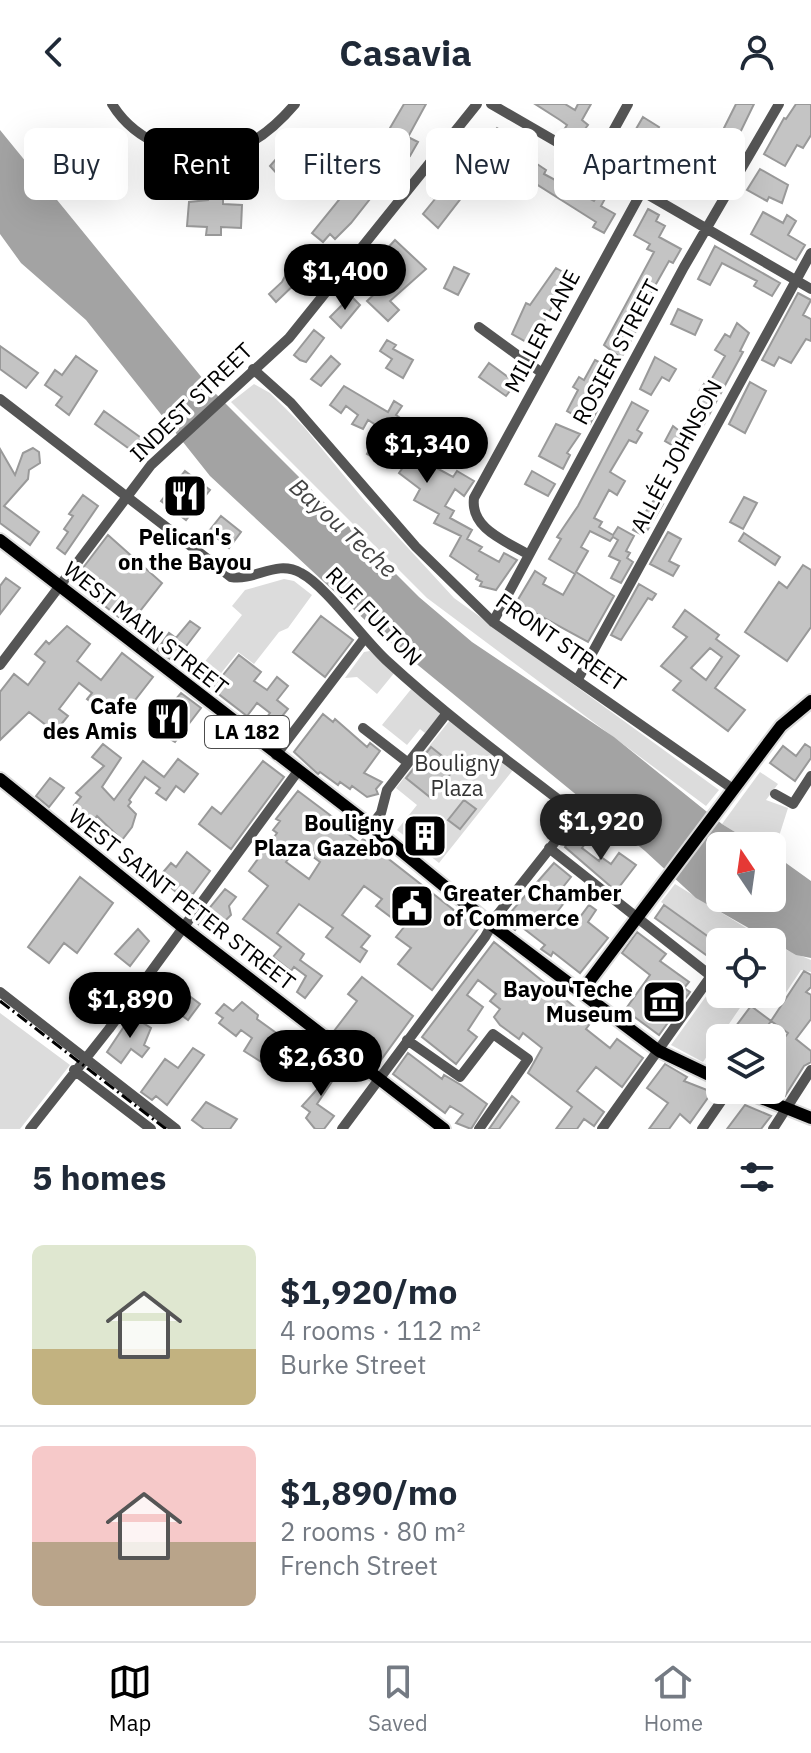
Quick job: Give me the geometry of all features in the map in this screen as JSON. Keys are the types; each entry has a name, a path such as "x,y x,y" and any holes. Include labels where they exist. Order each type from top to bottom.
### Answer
{"main road":[{"name":"WEST MAIN STREET","path":"0,540 371,826 493,926"},
{"path":"706,1073 659,1051 582,991 781,726 811,701"},
{"name":"WEST SAINT PETER STREET","path":"0,779 184,928 444,1129"},
{"name":"LA 182","path":"493,926 582,991"},
{"path":"773,1104 811,1118"}],"street":[{"path":"112,104 122,120 156,145 193,152 230,151 273,128 295,104"},
{"name":"INDEST STREET","path":"0,665 125,497 172,444 289,338 477,104"},
{"path":"491,104 554,140"},
{"path":"615,128 628,104"},
{"name":"ROSIER STREET","path":"493,622 684,267 779,104"},
{"name":"MILLER LANE","path":"529,555 486,529 472,510 474,498 637,200"},
{"path":"657,200 811,289"},
{"name":"ALLÉE JOHNSON","path":"578,679 811,253"},
{"path":"479,327 542,373"},
{"name":"FRONT STREET","path":"253,369 291,403 416,547 493,622 733,789"},
{"name":"RUE FULTON","path":"0,399 231,577 242,579 276,567 300,572 353,623 364,639 447,713 592,825"},
{"path":"276,755 364,639"},
{"path":"371,826 381,813 387,790 447,713"},
{"path":"363,728 407,762"},
{"path":"30,1129 184,928 298,771"},
{"path":"775,794 793,804 811,776"},
{"path":"342,1129 493,926 498,914 577,814"},
{"path":"549,848 711,976 602,1129"},
{"path":"0,992 176,1129"},
{"path":"407,1040 460,1077 493,1034 528,1059 479,1129"},
{"path":"74,1070 151,1129"},
{"path":"773,1129 811,1070"},
{"path":"702,1129 719,1104"}],"green space":[{"path":"254,384 270,393 304,427 364,500 454,598 719,790 706,806 427,598 231,402"},
{"path":"284,579 294,581 312,595 288,628 279,632 254,664 238,652 210,687 195,674 242,615 232,606 245,590"},
{"path":"370,651 395,672 377,694 357,677 345,678 364,652"},
{"path":"412,688 442,712 425,733 420,729 407,745 382,725"},
{"name":"Bouligny Plaza","path":"450,720 513,770 439,863 397,830 417,805 396,788"},
{"path":"760,772 778,784 766,800 788,808 780,832 735,832 722,824"},
{"path":"675,884 706,903 706,912 720,912 746,928 706,928 706,934 661,902"},
{"path":"786,950 811,960 811,972 801,970 786,992"},
{"path":"706,996 706,1008 740,1008 729,1024 706,1024 706,1058 703,1062 671,1045"},
{"path":"0,1013 70,1065 20,1129 0,1129"}],"water":[{"name":"Bayou Teche","path":"0,130 24,159 24,200 57,200 212,390 419,597 472,642 614,737 735,832 706,832 706,904 380,634 210,476 86,320 21,263 0,234"},
{"path":"786,863 811,881 811,958 786,949 786,928 749,928 721,912 786,912"}],"building":[{"path":"404,104 426,104 410,133 410,128 390,128"},
{"path":"535,104 565,104 575,110 578,104 591,104 582,120 588,125 586,128 565,128 567,125"},
{"path":"736,104 754,104 742,128 724,128"},
{"path":"796,104 811,104 811,135 803,148 797,145 785,166 764,154 784,118"},
{"path":"643,117 659,127 658,128 637,128"},
{"path":"410,138 418,142 410,156"},
{"path":"538,165 546,170 544,174 554,179 554,195 538,185"},
{"path":"760,169 788,185 782,203 769,197 767,201 747,190"},
{"path":"223,200 223,204 242,205 241,228 221,227 221,235 206,235 207,227 187,226 189,202"},
{"path":"339,200 369,200 335,239 330,234 323,242 312,233"},
{"path":"434,200 460,200 438,228 423,214"},
{"path":"561,200 604,200 601,206 615,214 604,233 593,227 596,222"},
{"path":"648,209 659,215 656,221 665,226 659,237 681,249 673,263 669,261 647,300 652,303 621,358 604,345 654,252 647,249 650,244 634,235"},
{"path":"763,212 783,223 787,215 796,221 788,235 805,245 796,260 751,234"},
{"path":"395,240 426,269 390,301 399,310 388,321 367,301 383,286 374,278 380,272 372,265"},
{"path":"715,246 780,283 772,296 754,286 757,281 722,263 710,285 698,279"},
{"path":"307,252 316,260 309,268 318,276 309,286 300,279 276,302 269,294 282,282 295,257 299,260"},
{"path":"454,267 469,274 458,295 444,288"},
{"path":"556,268 577,280 560,304 555,301 538,333 543,335 538,344 532,340 530,344 512,334 526,303 530,305"},
{"path":"798,293 811,300 803,315 811,319 811,341 806,339 791,363 779,357 774,366 762,360"},
{"path":"351,296 360,305 341,328 330,317"},
{"path":"678,309 702,320 695,335 671,324"},
{"path":"737,323 749,333 740,351 743,352 703,426 689,418 704,392 700,390 708,378 711,380 725,356 715,350 725,334 730,337"},
{"path":"314,330 324,338 306,362 300,360 294,355"},
{"path":"387,340 396,345 393,349 413,360 403,378 386,368 392,359 380,351"},
{"path":"0,346 38,373 26,388 0,369"},
{"path":"76,356 97,371 69,415 56,405 62,397 45,385 55,370 62,375"},
{"path":"331,356 340,364 321,386 311,379"},
{"path":"655,357 676,369 669,381 662,377 651,395 640,389"},
{"path":"595,360 612,369 604,382 598,379 584,404 597,411 590,424 567,411 578,390 573,387 579,377 584,380"},
{"path":"489,363 516,383 506,396 479,377"},
{"path":"750,382 766,391 745,433 729,424"},
{"path":"344,386 388,412 394,401 402,406 396,415 403,420 393,439 432,469 433,466 453,477 457,471 474,481 464,496 455,489 445,506 454,511 450,518 472,530 467,539 482,547 479,551 499,562 504,553 517,560 496,590 480,586 482,582 476,579 478,575 450,556 461,536 434,523 439,514 414,500 420,489 399,473 406,463 387,448 379,461 367,454 382,429 368,420 363,429 352,424 358,415 346,406 341,413 330,405"},
{"path":"632,402 648,411 637,430 642,433 636,443 629,440 610,472 625,481 617,495 609,490 594,518 602,522 599,527 613,535 618,527 634,536 626,551 630,553 627,558 633,562 621,583 611,578 620,561 609,556 618,540 613,537 610,541 590,531 581,547 588,551 576,572 614,596 588,642 526,608 520,619 510,613 535,571 546,578 543,584 563,595 575,574 549,559 561,539 557,537 578,506"},
{"path":"104,411 151,445 142,458 95,424"},
{"path":"556,424 580,434 567,453 570,455 563,469 539,456"},
{"path":"673,426 691,440 684,452 665,441"},
{"path":"33,448 39,452 40,463 29,470 28,479 4,506 39,532 30,545 0,523 0,449 15,475 23,453"},
{"name":"Pelican's on the Bayou","path":"185,471 210,490 186,520 161,501"},
{"path":"532,471 555,484 548,496 525,484"},
{"path":"83,495 98,506 65,554 57,548 68,532 64,529 73,516 69,514"},
{"path":"744,497 757,503 743,529 730,522"},
{"path":"654,500 663,504 644,536 633,530"},
{"path":"221,516 241,532 229,548 209,531"},
{"path":"668,532 681,539 669,561 679,566 673,576 650,564"},
{"path":"744,533 780,557 775,565 739,541"},
{"path":"108,535 162,583 129,625 73,581"},
{"path":"803,565 811,570 811,627 787,661 745,632 779,582 787,588"},
{"path":"6,578 20,588 0,614 0,586"},
{"path":"639,584 656,594 652,600 648,598 621,640 611,635"},
{"path":"685,610 719,635 716,639 739,656 715,688 745,710 728,731 673,690 681,681 661,666 687,637 673,627","holes":["710,648 722,657 706,680 691,668"]},
{"path":"321,616 353,640 325,677 293,652"},
{"path":"190,621 200,628 174,662 157,650 169,633 176,638"},
{"path":"67,626 90,644 77,661 101,680 122,653 153,677 125,713 115,705 108,715 87,699 92,693 79,683 59,709 68,716 55,732 29,712 0,740 0,692 14,674 28,685 45,662 35,654 46,641 49,644"},
{"path":"239,655 261,672 254,681 267,690 277,677 288,686 277,700 288,709 271,730 262,723 270,713 257,703 247,716 212,689"},
{"path":"181,693 201,708 175,742 151,728"},
{"path":"323,714 333,722 335,719 367,747 370,743 380,751 364,773 382,782 376,789 378,794 367,797 352,786 350,789 340,782 338,785 320,772 318,774 294,752"},
{"path":"103,744 121,758 102,787 114,800 143,761 164,777 178,759 198,774 184,792 176,786 166,800 156,793 160,788 145,777 129,800 128,806 136,814 132,827 122,840 97,816 94,820 74,805 81,797 76,793 104,766 92,757"},
{"path":"805,744 811,748 811,758 795,781 770,763 783,746 796,756"},
{"path":"431,747 456,767 431,798 406,778"},
{"path":"263,761 284,777 231,849 199,824 212,807 221,814"},
{"path":"50,778 64,788 49,807 36,796"},
{"path":"298,791 346,827 343,830 360,843 363,839 478,929 432,990 398,964 411,948 396,937 404,927 376,906 382,899 364,886 342,915 370,936 361,947 367,951 360,962 326,937 333,928 299,904 277,933 304,954 300,960 322,976 305,998 297,992 306,976 294,967 291,971 273,957 281,947 243,919 268,886 249,871 277,833 273,830 280,821 276,819","holes":["298,846 320,862 309,879 286,862"]},
{"path":"464,800 476,809 460,829 448,820"},
{"path":"580,828 591,836 582,848 599,861 601,857 611,864 619,853 636,865 616,891 565,847"},
{"path":"187,852 210,871 187,902 159,877 171,863 176,867"},
{"path":"554,863 571,877 555,897 564,903 557,912 574,925 589,905 596,910 588,922 608,938 580,973 553,952 551,956 541,949 545,945 519,925 515,930 503,921"},
{"path":"80,877 113,903 77,953 64,943 49,963 28,947"},
{"path":"225,889 236,897 229,906 231,915 212,934 197,923"},
{"path":"664,905 706,935 706,955 655,918"},
{"path":"138,929 149,941 130,966 115,954"},
{"path":"637,932 666,954 660,961 689,982 684,988 690,992 659,1035 625,1010 650,975 622,953"},
{"path":"494,942 592,1021 586,1029 610,1048 617,1039 643,1058 622,1087 596,1067 577,1091 604,1112 594,1126 584,1119 577,1129 556,1129 572,1107 528,1073 542,1048 523,1033 519,1039 500,1025 494,1017 500,1009 490,1001 496,994 478,980 467,995 483,1007 468,1030 477,1037 456,1064 422,1037"},
{"path":"804,971 811,975 811,987 806,992 811,995 811,1019 796,1039 811,1051 811,1062 804,1066 786,1094 788,1033 786,1024 771,1021 780,1008 786,1008 786,998"},
{"path":"160,974 200,1004 188,1020 160,999 164,994 152,985"},
{"path":"362,977 413,1016 378,1064 334,1031 357,1001 348,994"},
{"path":"242,1002 258,1015 257,1019 293,1045 277,1072 244,1051 252,1038 241,1030 236,1036 219,1023 223,1018 216,1013 224,1004 233,1011"},
{"path":"750,1008 771,1021 769,1024 738,1024"},
{"path":"135,1018 151,1028 144,1045 149,1048 142,1057 131,1049 121,1063 107,1052 129,1019"},
{"path":"193,1048 204,1055 167,1105 156,1096 152,1100 141,1092 165,1059 178,1068"},
{"path":"408,1053 442,1079 444,1075 487,1104 471,1129 456,1123 463,1114 450,1106 445,1113 393,1074"},
{"path":"330,1060 341,1068 317,1104 334,1116 324,1129 315,1129 306,1118 310,1112 302,1106 322,1084 316,1080"},
{"path":"665,1064 687,1077 684,1081 706,1090 706,1100 690,1123 680,1114 669,1129 649,1129 668,1103 647,1088"},
{"path":"512,1096 519,1102 499,1129 489,1129"},
{"path":"206,1102 237,1119 230,1129 204,1129 192,1120"},
{"path":"745,1105 771,1116 761,1129 727,1129"}],"railway":[{"path":"0,1001 166,1129"}],"place":[{"name":"Pelican's on the Bayou","path":"185,496"},
{"name":"Cafe des Amis","path":"168,719"},
{"name":"Bouligny Plaza Gazebo","path":"425,836"},
{"name":"Greater Chamber of Commerce","path":"412,906"},
{"name":"Bayou Teche Museum","path":"664,1002"}]}
